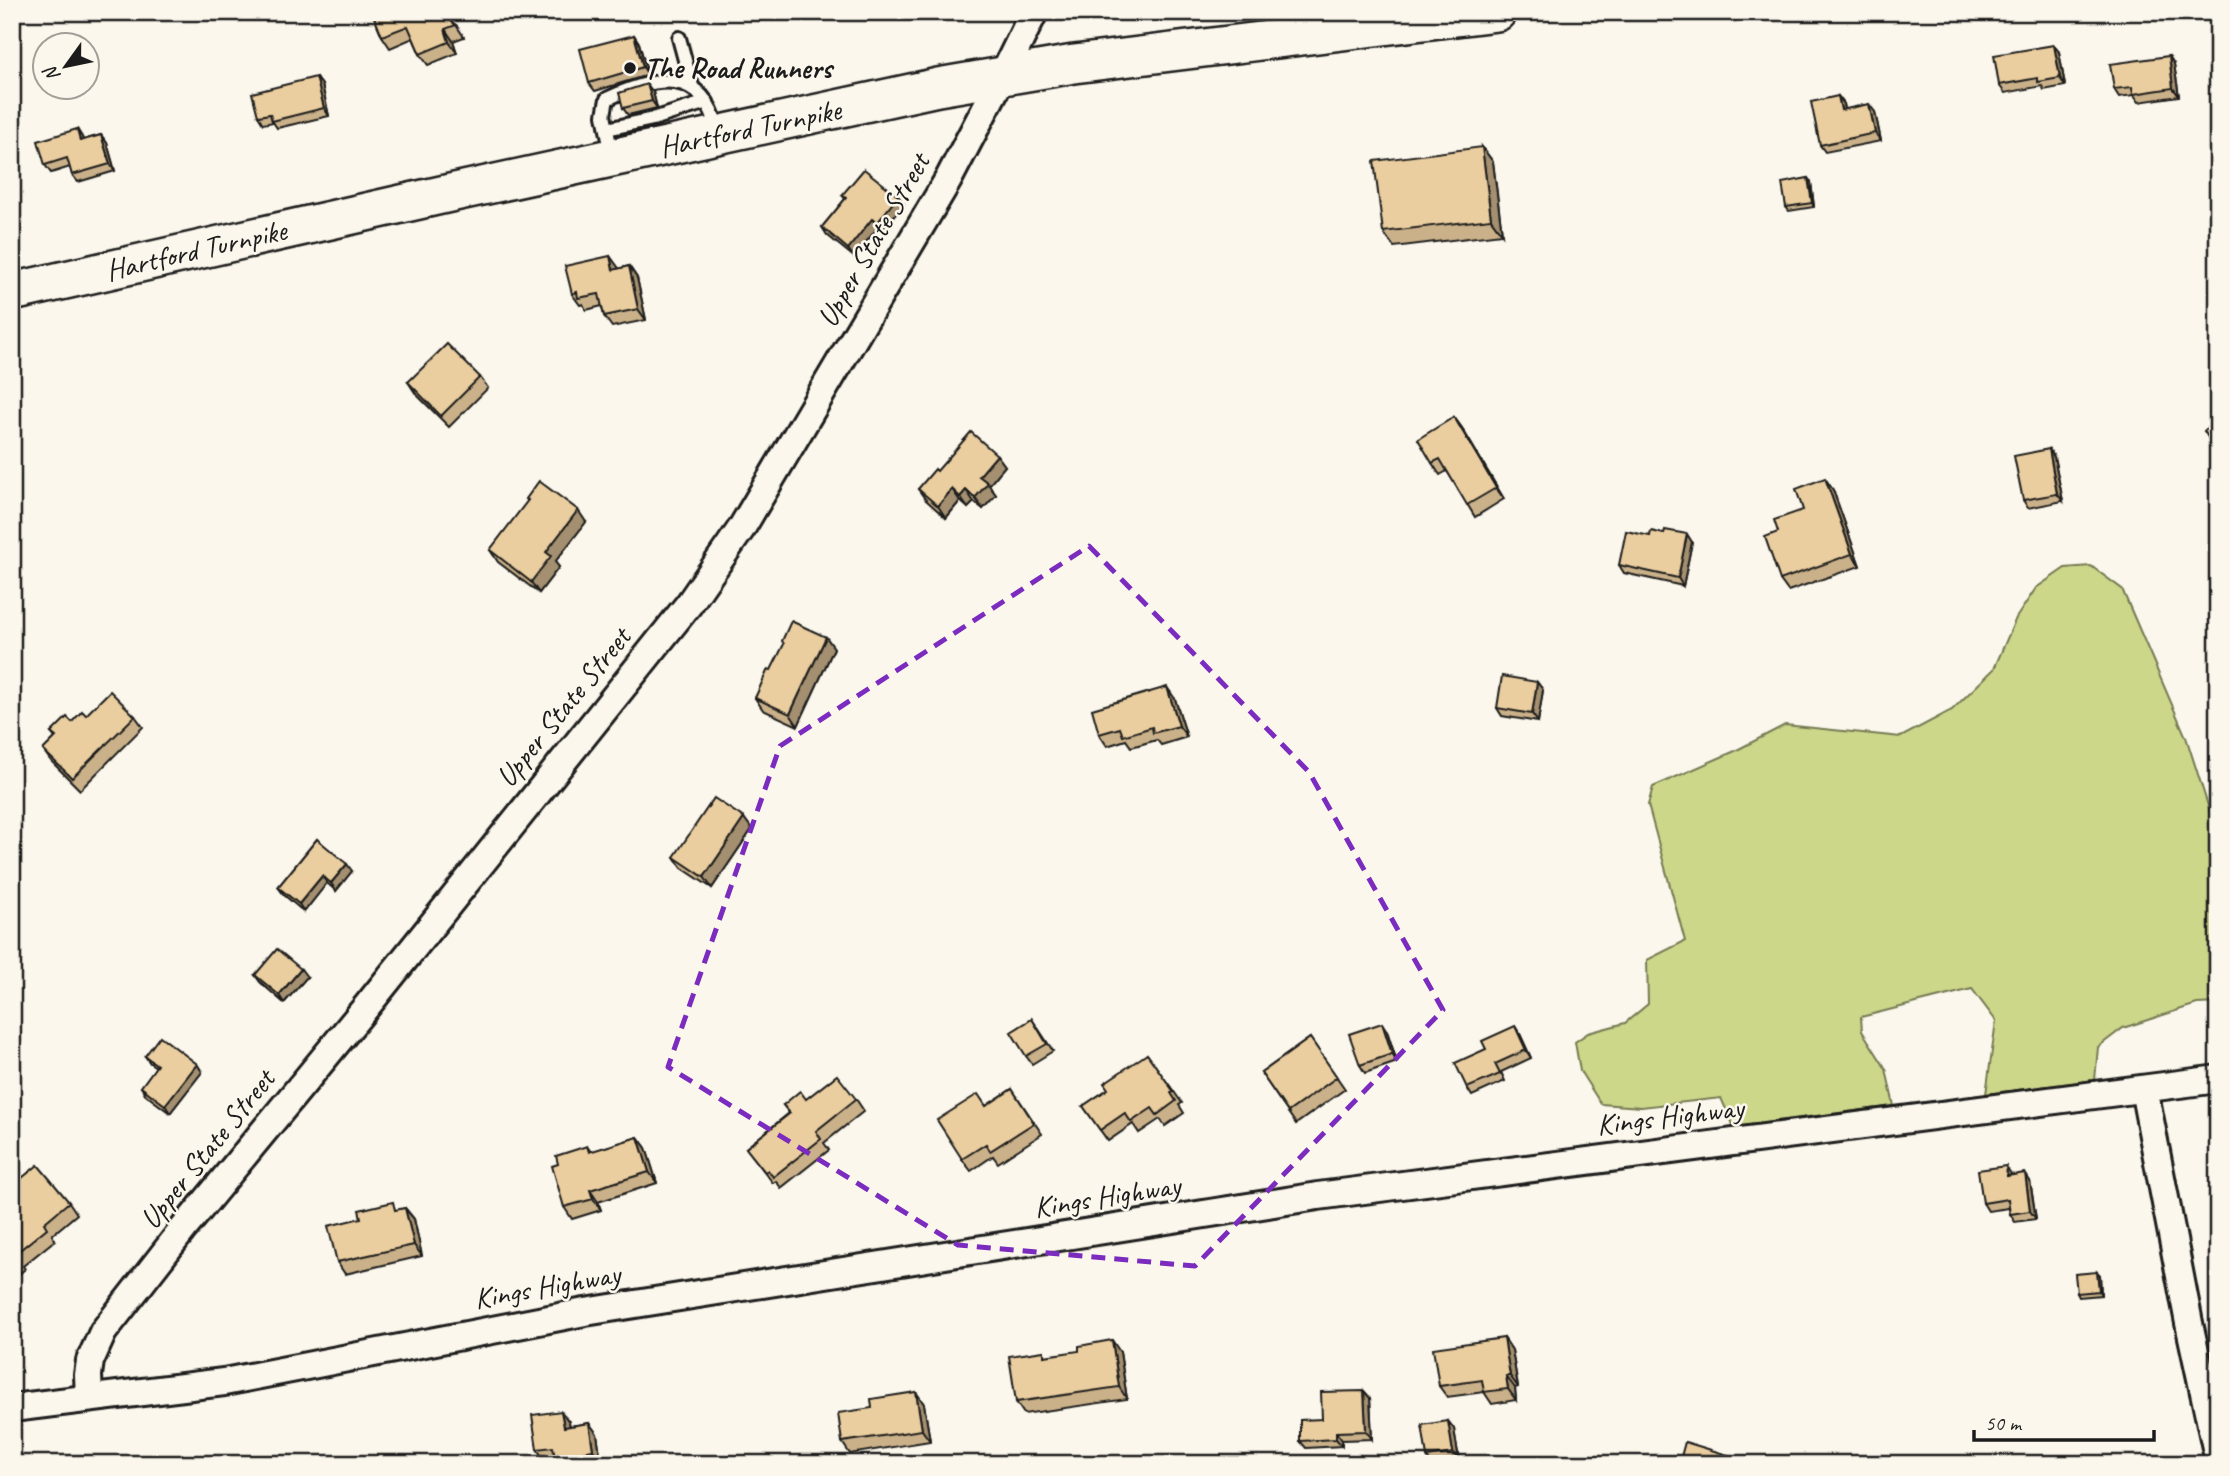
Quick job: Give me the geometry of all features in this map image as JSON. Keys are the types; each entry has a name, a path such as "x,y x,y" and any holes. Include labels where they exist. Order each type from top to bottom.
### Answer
{"main road":[{"name":"Hartford Turnpike","path":"12,292 713,119 938,87 1074,64 1497,12"}],"street":[{"name":"Upper State Street","path":"89,1398 90,1361 103,1332 184,1228 367,1006 689,604 741,529 948,180 1034,12"},
{"name":"Kings Highway","path":"12,1408 224,1382 585,1312 1267,1204 1573,1161 2218,1079"},
{"path":"2144,1089 2189,1324 2218,1457"}],"lane":[{"path":"679,38 692,86 713,119"},
{"path":"610,144 604,115 607,99 657,82 679,82 692,86"}],"highlighted area":[{"path":"1089,546 1309,772 1443,1010 1195,1266 958,1245 668,1067 780,746"}],"green space":[{"path":"2091,566 2122,589 2186,737 2218,837 2218,1003 2197,1004 2123,1028 2098,1047 2095,1080 1986,1094 1996,1021 1972,989 1861,1017 1862,1031 1886,1069 1894,1106 1734,1127 1721,1098 1641,1107 1601,1104 1580,1071 1575,1042 1588,1033 1625,1023 1648,1004 1647,960 1685,941 1648,805 1653,787 1735,751 1785,725 1901,737 1952,710 1994,669 2016,618 2036,588 2065,568"}],"building":[{"path":"372,12 438,12 456,25 445,29 449,42 420,54 408,26 382,36"},
{"path":"634,35 643,67 589,83 580,49"},
{"path":"2054,45 2060,78 2038,82 2038,78 1999,85 1994,55"},
{"path":"2169,56 2173,88 2133,94 2132,87 2114,89 2110,64"},
{"path":"316,77 324,108 272,121 270,114 258,116 252,93"},
{"path":"647,84 652,101 623,108 619,93"},
{"path":"1838,96 1841,110 1869,104 1875,133 1820,145 1811,102"},
{"path":"77,129 80,141 101,135 110,164 72,175 67,158 45,165 38,141"},
{"path":"1482,147 1491,219 1383,232 1374,161"},
{"path":"864,169 898,196 877,223 872,219 848,249 822,227 846,198 842,195"},
{"path":"1808,178 1812,203 1786,207 1782,183"},
{"path":"610,256 613,270 629,266 638,309 604,316 599,294 578,298 577,292 572,294 565,266"},
{"path":"447,344 480,377 441,416 408,382"},
{"path":"1454,417 1496,488 1467,505 1440,459 1432,463 1418,439"},
{"path":"2218,422 2218,453 2204,431"},
{"path":"971,432 997,455 979,476 988,483 975,498 966,490 960,497 952,489 938,506 918,489"},
{"path":"2049,449 2057,494 2023,500 2014,456"},
{"path":"1825,478 1852,554 1780,580 1765,537 1778,532 1774,520 1803,510 1796,489"},
{"path":"539,481 578,510 546,552 551,556 531,582 490,550"},
{"path":"1665,530 1687,534 1678,578 1619,565 1626,531 1650,536 1651,531 1664,534"},
{"path":"791,621 826,637 790,714 755,698 768,669 771,670 784,644 782,641"},
{"path":"1502,676 1537,682 1532,714 1497,708"},
{"path":"1167,687 1179,726 1153,733 1152,727 1123,736 1120,728 1099,734 1092,709"},
{"path":"110,691 135,716 72,778 43,750 56,737 51,733 67,717 72,722 82,711 86,715"},
{"path":"714,798 744,818 704,877 674,857"},
{"path":"317,839 347,864 331,883 322,876 299,904 278,887"},
{"path":"277,949 301,969 279,995 255,975"},
{"path":"1032,1019 1047,1044 1026,1056 1011,1032"},
{"path":"1382,1023 1392,1054 1360,1065 1349,1034"},
{"path":"1515,1026 1526,1050 1495,1064 1500,1074 1467,1088 1455,1063 1486,1049 1482,1041"},
{"path":"160,1036 197,1064 165,1105 141,1087 157,1065 145,1056"},
{"path":"1310,1038 1337,1077 1288,1112 1261,1073"},
{"path":"1147,1054 1174,1092 1171,1093 1176,1101 1157,1115 1152,1108 1131,1122 1125,1113 1100,1130 1083,1106 1108,1089 1104,1083"},
{"path":"837,1075 856,1099 816,1131 821,1139 773,1177 768,1170 765,1172 746,1148 790,1113 783,1105 800,1091 806,1099"},
{"path":"1012,1089 1034,1123 990,1151 986,1144 962,1159 937,1120 978,1094 986,1106"},
{"path":"638,1137 649,1172 590,1190 593,1199 564,1207 552,1166 558,1164 556,1156 587,1146 589,1152"},
{"path":"38,1165 69,1202 44,1223 47,1228 15,1254 17,1257 12,1262 12,1207 15,1204 12,1200 12,1186"},
{"path":"2006,1166 2007,1176 2025,1173 2030,1211 2010,1214 2008,1199 1983,1203 1978,1170"},
{"path":"393,1202 395,1210 405,1208 414,1245 337,1262 328,1226 361,1218 359,1210"},
{"path":"2097,1272 2099,1291 2077,1293 2075,1274"},
{"path":"1504,1338 1510,1376 1506,1376 1508,1389 1484,1392 1482,1380 1439,1386 1433,1348"},
{"path":"1112,1340 1119,1387 1016,1402 1009,1356 1044,1351 1044,1356 1079,1351 1079,1346"},
{"path":"1364,1391 1366,1431 1336,1432 1336,1439 1300,1441 1300,1420 1322,1419 1321,1392"},
{"path":"916,1392 922,1430 842,1442 838,1413 872,1408 871,1399"},
{"path":"561,1411 564,1427 589,1423 593,1450 581,1452 583,1464 556,1464 553,1447 537,1449 532,1415"},
{"path":"1448,1421 1453,1453 1427,1457 1422,1425"},
{"path":"1685,1442 1757,1464 1679,1464"}],"place":[{"name":"The Road Runners","path":"630,68"}]}
